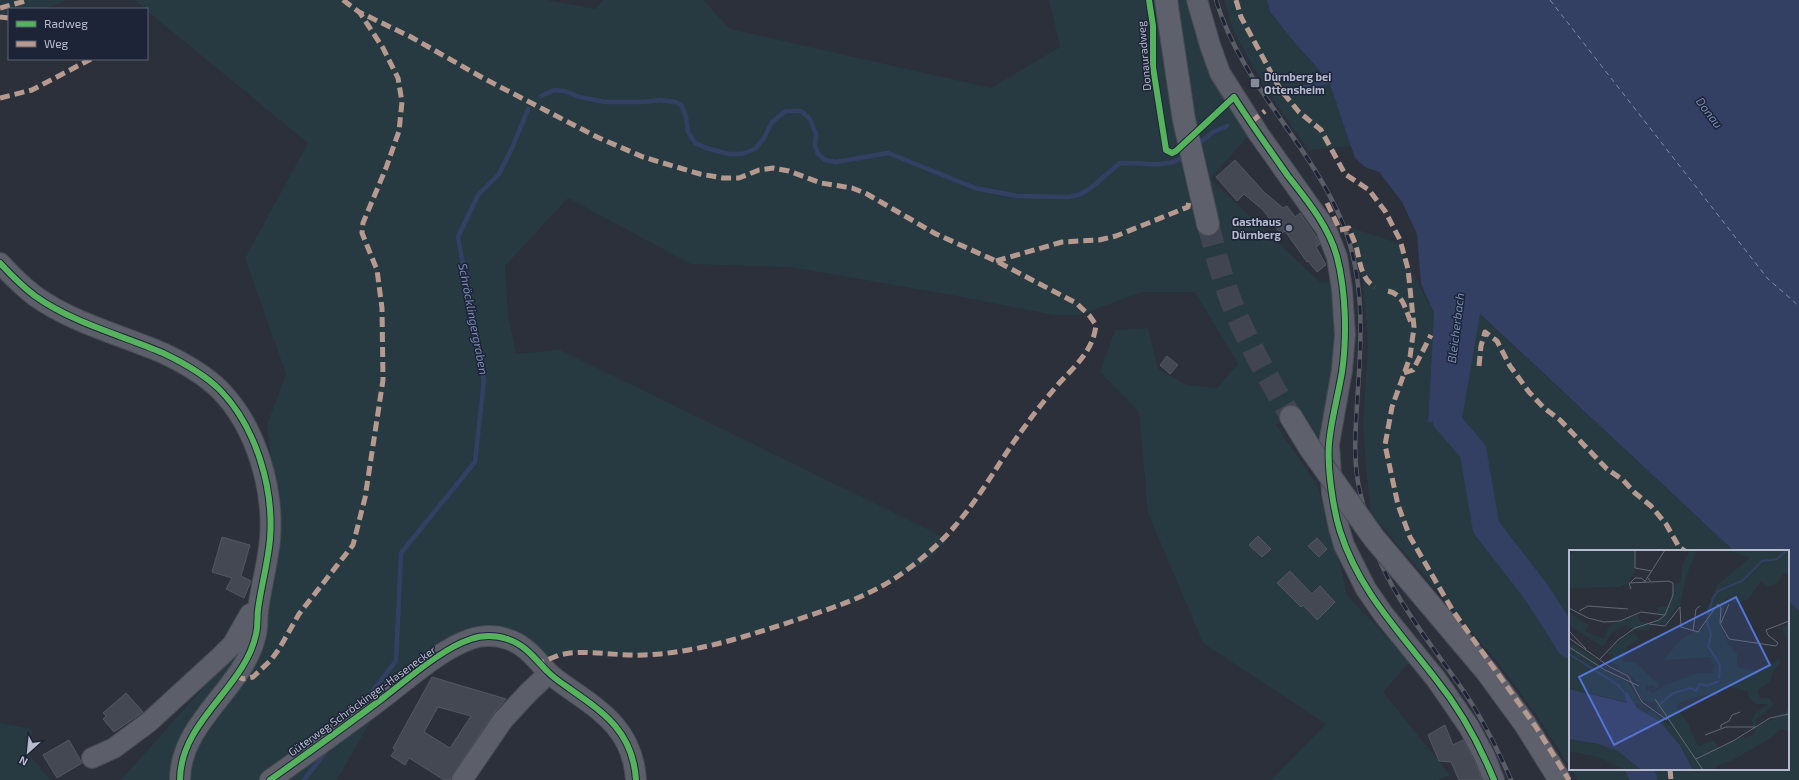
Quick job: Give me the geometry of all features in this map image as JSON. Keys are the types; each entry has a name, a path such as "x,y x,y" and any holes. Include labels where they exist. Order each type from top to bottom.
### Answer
{"main road":[{"path":"1166,0 1184,120 1208,224"},
{"path":"1291,417 1310,448 1374,538 1487,672 1525,724 1560,780"}],"street":[{"path":"1197,0 1220,73 1258,133 1326,229 1337,257 1342,289 1345,335 1342,370 1329,444 1332,494 1338,528 1344,545 1366,589 1384,615 1436,678 1465,721 1485,757 1494,780"},
{"path":"0,263 22,285 46,303 79,319 163,353 194,369 216,387 232,403 258,453 271,519 270,539 258,611 258,624 253,644 236,676 204,718 188,746 183,758 180,780"},
{"path":"92,758 114,748 149,722 233,644 250,614 258,611"},
{"name":"Güterweg Schröckinger-Hasenecker","path":"270,780 437,657 471,639 483,636 508,639 525,649 549,673 590,702 619,729 631,750 635,765 636,780"},
{"path":"462,780 503,720 549,673"}],"shaded area":[{"path":"0,0 67,0 47,8 8,8 8,14 0,14"},
{"path":"134,0 547,0 595,9 604,0 703,0 730,29 991,88 1060,47 1049,0 1191,0 1249,135 1210,179 1321,283 1336,280 1340,337 1322,443 1300,408 1276,425 1317,485 1337,550 1347,595 1410,662 1383,692 1450,775 1438,780 1271,780 1326,724 1203,643 1148,513 1139,412 1100,372 1115,330 1148,328 1158,369 1187,385 1217,388 1238,364 1195,292 1142,292 1080,315 1054,315 957,296 791,267 691,264 568,198 505,266 508,316 516,354 560,350 948,539 928,561 853,603 709,647 627,656 566,651 549,662 507,631 401,678 366,729 337,780 121,780 203,688 268,605 279,519 267,425 286,374 245,258 308,143 148,12 148,8 146,8"},
{"path":"1224,0 1267,0 1270,12 1329,81 1352,146 1309,150 1264,86 1234,32"},
{"path":"1352,228 1397,243 1434,313 1428,422 1462,419 1479,314 1733,550 1569,550 1569,766 1538,717 1500,665 1371,513 1363,423 1368,344 1363,282"},
{"path":"1789,602 1799,611 1799,780 1578,780 1572,770 1789,770"},
{"path":"0,723 32,729 30,755 50,780 0,780"}],"water":[{"name":"Donau","path":"1267,0 1799,0 1799,611 1789,602 1789,550 1733,550 1480,314 1462,419 1428,422 1434,313 1421,284 1417,234 1402,202 1379,172 1365,167 1355,158 1329,81 1270,12"}],"building":[{"path":"1235,160 1264,192 1283,208 1287,206 1295,217 1300,213 1320,244 1316,247 1326,265 1317,272 1308,261 1307,262 1285,231 1281,234 1263,210 1244,194 1237,201 1216,177"},
{"path":"1167,356 1178,365 1170,374 1160,365"},
{"path":"1258,536 1271,549 1262,557 1249,545"},
{"path":"222,537 250,545 241,576 251,581 244,598 226,589 232,578 212,572"},
{"path":"1317,538 1327,549 1319,557 1308,546"},
{"path":"1290,571 1312,594 1320,586 1335,602 1317,620 1303,605 1301,607 1277,583"},
{"path":"432,677 506,699 494,713 453,774 451,780 444,780 409,758 405,765 391,756 395,750 393,748","holes":["438,707 471,716 450,748 424,732"]},
{"path":"126,693 143,712 114,732 103,719 106,716 103,713"},
{"path":"1445,725 1453,745 1463,740 1475,762 1482,780 1459,780 1451,762 1439,761 1428,735"},
{"path":"69,740 82,763 57,778 43,755"}],"waterway":[{"name":"Schröcklingergraben","path":"1287,92 1329,81 1333,78"},
{"name":"Schröcklingergraben","path":"541,96 554,90 564,91 580,97 605,102 643,102 660,100 676,102 682,106 686,117 688,132 695,143 706,148 729,154 742,154 755,149 764,138 772,122 786,111 801,111 810,119 816,134 815,146 818,154 825,160 836,162 888,153 975,188 1017,196 1069,197 1081,194 1092,187 1120,163 1163,164 1179,160 1186,155"},
{"name":"Schröcklingergraben","path":"365,701 396,661 401,553 475,462 484,380 458,237 478,195 499,174 512,148 528,109"},
{"name":"Schröcklingergraben","path":"1196,146 1213,132 1227,126"},
{"name":"Bleicherbach","path":"1449,384 1446,420 1473,451 1486,527 1537,593 1569,643"},
{"name":"Schröcklingergraben","path":"304,780 327,750"},
{"name":"Bleicherbach","path":"1639,770 1644,780"}],"ferry route":[{"path":"1550,0 1768,279 1799,306"}],"tunnel":[{"path":"1208,224 1222,275 1239,320 1260,363 1291,417"}],"railway":[{"path":"1216,0 1227,30 1242,59 1258,86 1313,167 1343,224 1350,244 1358,285 1361,326 1355,454 1356,467 1360,492 1378,557 1410,615 1478,714 1511,780"}],"marked path":[{"path":"0,8 29,0"},
{"path":"343,0 359,12 411,37 483,78 597,137 643,157 700,174 723,178 739,178 759,170 773,168 789,171 821,183 852,188 867,194 936,234 996,261 1076,303 1089,315 1096,325 1091,344 1081,360 1033,415 965,514 933,549 907,570 889,582 866,594 830,609 757,633 701,648 663,654 644,655 570,653 559,655 540,663"},
{"path":"1236,0 1241,17 1280,89 1299,112 1321,130 1345,174 1369,190 1385,211 1400,240 1408,269 1414,327 1410,357 1392,407 1385,445 1398,505 1410,537 1453,611 1536,727 1569,780"},
{"path":"236,676 243,679 253,677 271,660 279,649 299,614 353,545 365,498 383,380 382,308 377,270 362,233 363,223 386,168 399,131 402,102 398,78 383,48 360,13"},
{"path":"0,17 8,18"},
{"path":"0,98 32,90 89,60"},
{"path":"1251,122 1265,111"},
{"path":"996,261 1062,242 1099,240 1116,236 1188,207 1189,199"},
{"path":"1327,203 1340,230 1349,228 1356,246 1363,274 1375,287"},
{"path":"1388,291 1394,293 1402,300 1413,326"},
{"path":"1479,366 1481,346 1485,332 1497,341 1510,366 1529,392 1544,408 1560,420 1607,469 1623,480 1635,493 1651,506 1666,524 1679,547 1684,550"},
{"path":"1404,373 1413,370 1431,335"},
{"path":"1670,770 1671,780"}],"cycle path":[{"name":"Donauradweg","path":"1149,0 1153,26 1153,67 1166,150 1172,153 1176,151 1234,97 1288,176 1317,214 1329,235 1337,257 1340,271 1345,314 1344,358 1329,444 1331,488 1340,531 1357,572 1368,590 1393,626 1435,678 1461,714 1482,753 1494,780"},
{"path":"0,263 12,276 35,296 65,314 163,353 186,365 207,379 220,390 233,405 244,422 260,459 269,499 270,539 259,601 256,634 250,653 239,671 201,722 190,740 183,759 180,780"},
{"path":"270,780 355,719 437,657 471,639 489,636 513,641 525,648 553,677 606,716 623,737 629,749 634,764 636,780"}],"place":[{"name":"Dürnberg bei Ottensheim","path":"1255,83"},
{"name":"Gasthaus Dürnberg","path":"1289,228"}]}
